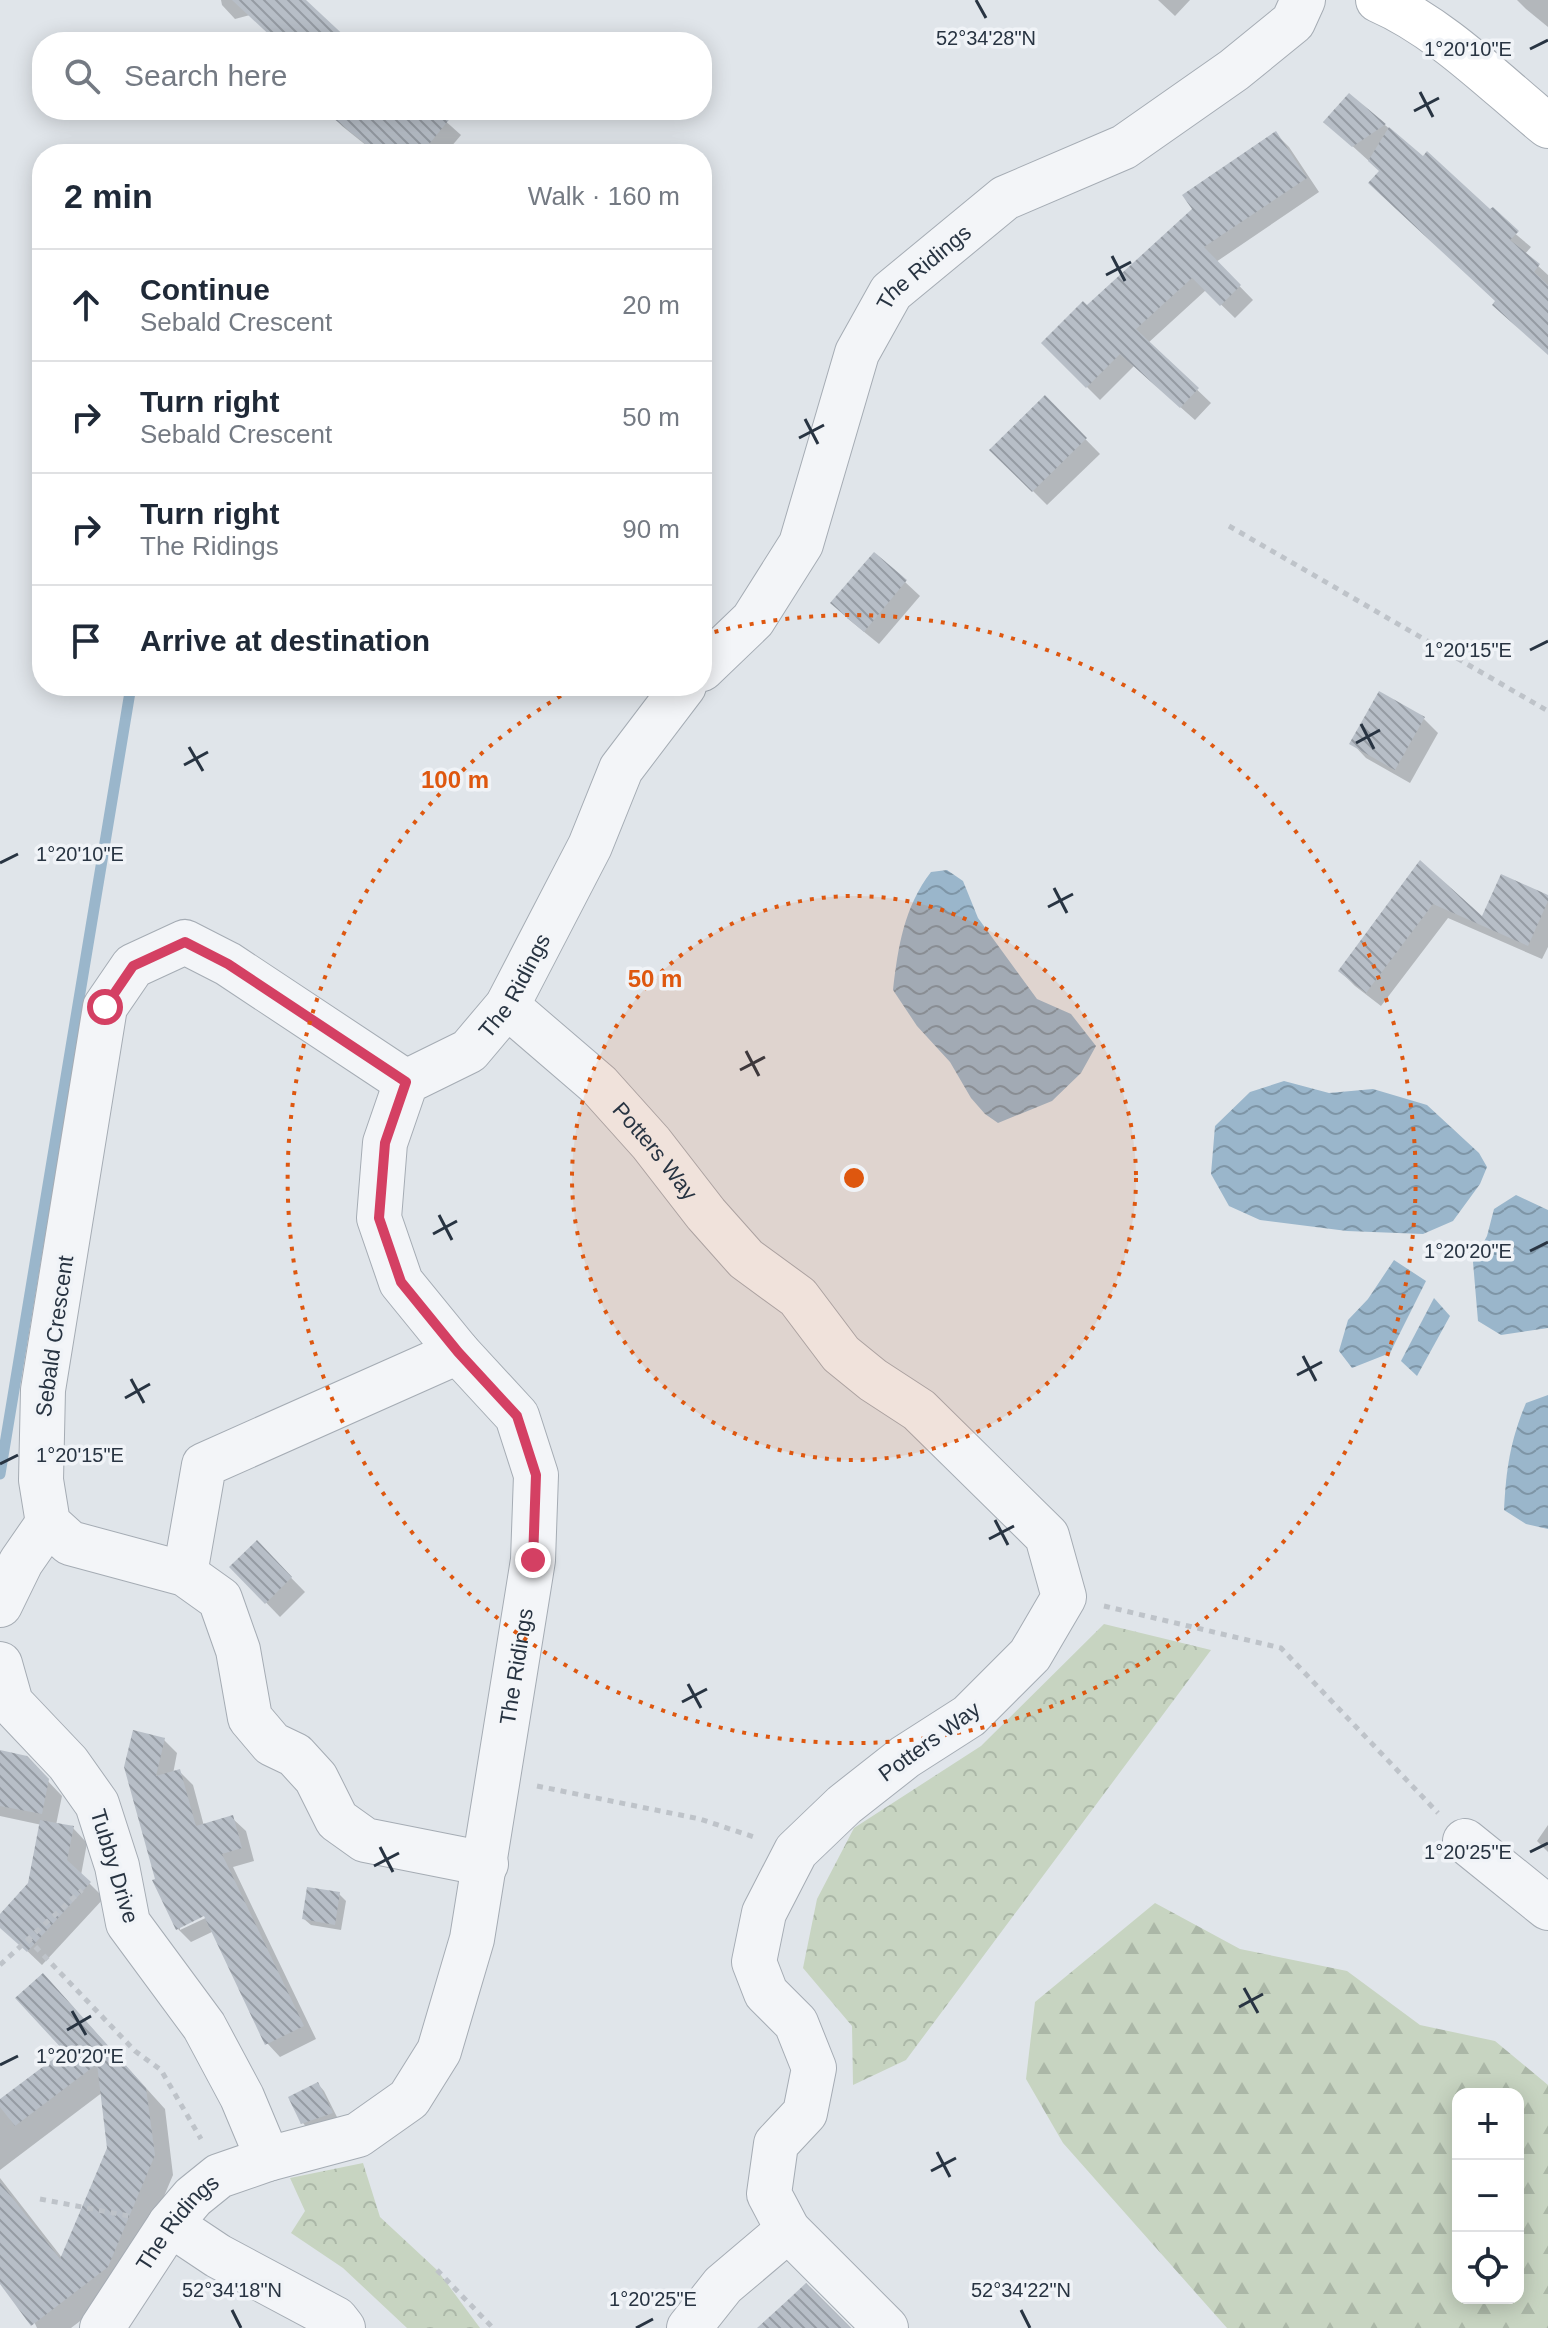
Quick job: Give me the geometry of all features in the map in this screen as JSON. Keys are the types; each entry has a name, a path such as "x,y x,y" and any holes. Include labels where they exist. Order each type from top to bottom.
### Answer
{"street":[{"name":"The Ridings","path":"712,659 753,620 801,544 857,353 891,292 1005,198 1124,147 1234,70 1293,22 1303,0"},
{"path":"1378,0 1398,9 1454,49 1548,126"},
{"name":"The Ridings","path":"102,2328 170,2224 193,2197 219,2176 268,2159 358,2135 409,2099 439,2051 472,1939 486,1864 533,1560 536,1475 517,1416 458,1352 401,1282 379,1218 385,1143 406,1082 469,1051 507,1006 590,846 621,769 676,696"},
{"name":"Sebald Crescent","path":"48,1523 41,1480 43,1390 105,1007 133,966 185,942 228,964 406,1082"},
{"name":"Potters Way","path":"507,1006 599,1085 746,1259 798,1297 841,1354 873,1380 919,1410 1047,1536 1064,1597 1030,1655 969,1716 905,1757 844,1805 796,1851 764,1913 754,1962 766,1993 796,2023 814,2068 805,2113 776,2144 769,2194 788,2230 886,2328"},
{"path":"185,1574 204,1465 458,1352"},
{"path":"0,1605 21,1562 48,1523 70,1543 185,1574 220,1599 238,1650 250,1718 272,1744 295,1755 316,1778 337,1820 365,1840 486,1864"},
{"name":"Tubby Drive","path":"0,1664 11,1703 68,1763 97,1804 117,1866 128,1923 204,2026 242,2097 268,2159"},
{"path":"1465,1841 1548,1908"},
{"path":"170,2224 218,2256 336,2319 343,2328"},
{"path":"689,2328 723,2285 788,2230"}],"path":[{"path":"1229,526 1548,711"},
{"path":"1064,1597 1281,1648 1465,1841"},
{"path":"499,1779 700,1819 796,1851"},
{"path":"0,1965 99,1875 117,1866"},
{"path":"27,1938 135,2051 161,2070 182,2103 219,2176"},
{"path":"40,2199 170,2224"},
{"path":"437,2270 493,2328"}],"green space":[{"path":"1104,1624 1211,1650 906,2060 853,2085 852,2026 803,1968 817,1899 854,1828 981,1746"},
{"path":"1155,1903 1240,1949 1347,1971 1420,2025 1495,2041 1548,2085 1548,2328 1227,2328 1063,2143 1026,2079 1035,2002"},
{"path":"363,2163 380,2217 437,2270 480,2328 407,2328 343,2268 291,2233 305,2211 290,2178"}],"water":[{"path":"947,870 963,881 978,918 1037,999 1071,1014 1096,1046 1081,1073 1052,1101 998,1123 971,1098 950,1062 917,1026 893,990 900,943 914,899 931,872"},
{"path":"1284,1081 1329,1093 1373,1089 1427,1105 1479,1153 1487,1167 1480,1184 1453,1221 1423,1234 1347,1231 1260,1220 1229,1206 1211,1174 1215,1126 1250,1092"},
{"path":"1516,1195 1548,1210 1548,1328 1501,1335 1478,1321 1473,1262 1487,1236 1494,1209"},
{"path":"1394,1260 1426,1281 1390,1353 1352,1368 1339,1351 1348,1320 1368,1299"},
{"path":"1434,1298 1450,1316 1417,1376 1401,1361"},
{"path":"1548,1395 1548,1529 1526,1524 1504,1510 1510,1456 1526,1403"}],"building":[{"path":"232,0 306,0 340,32 266,32"},
{"path":"1349,93 1386,124 1352,147 1323,122"},
{"path":"336,120 449,120 429,144 366,144"},
{"path":"1389,127 1423,156 1427,151 1490,209 1493,207 1519,231 1510,240 1540,264 1534,272 1548,285 1548,355 1492,305 1495,301 1368,183 1379,171 1368,161"},
{"path":"1276,131 1307,178 1204,247 1241,285 1220,306 1192,278 1136,329 1199,388 1180,408 1120,354 1086,388 1041,343 1083,301 1087,305 1192,209 1182,195"},
{"path":"1045,395 1087,438 1032,492 989,450"},
{"path":"874,552 907,580 864,632 830,603"},
{"path":"1379,691 1425,717 1395,770 1349,744"},
{"path":"1420,860 1482,916 1501,874 1548,895 1548,901 1528,946 1433,904 1366,993 1338,971"},
{"path":"257,1540 292,1577 265,1604 229,1567"},
{"path":"133,1730 165,1738 156,1776 180,1769 196,1826 233,1815 242,1848 222,1854 304,2026 265,2045 204,1916 176,1930 152,1880 155,1879 124,1767"},
{"path":"0,1750 27,1756 49,1779 42,1814 0,1806"},
{"path":"40,1820 74,1826 67,1860 91,1882 27,1952 0,1928 0,1914 28,1883"},
{"path":"307,1887 340,1892 335,1925 302,1919"},
{"path":"43,1973 146,2088 155,2155 108,2267 31,2326 0,2284 0,2182 60,2259 107,2148 97,2064 15,2126 0,2107 0,2099 64,2051 15,1998"},
{"path":"318,2082 333,2113 301,2124 288,2097"},
{"path":"806,2283 851,2328 757,2328 790,2298"}],"waterway":[{"path":"0,1474 129,696"}],"route":[{"path":"105,1007 133,966 185,942 228,964 406,1082 385,1143 379,1218 401,1282 458,1352 517,1416 536,1475 533,1560"}]}
